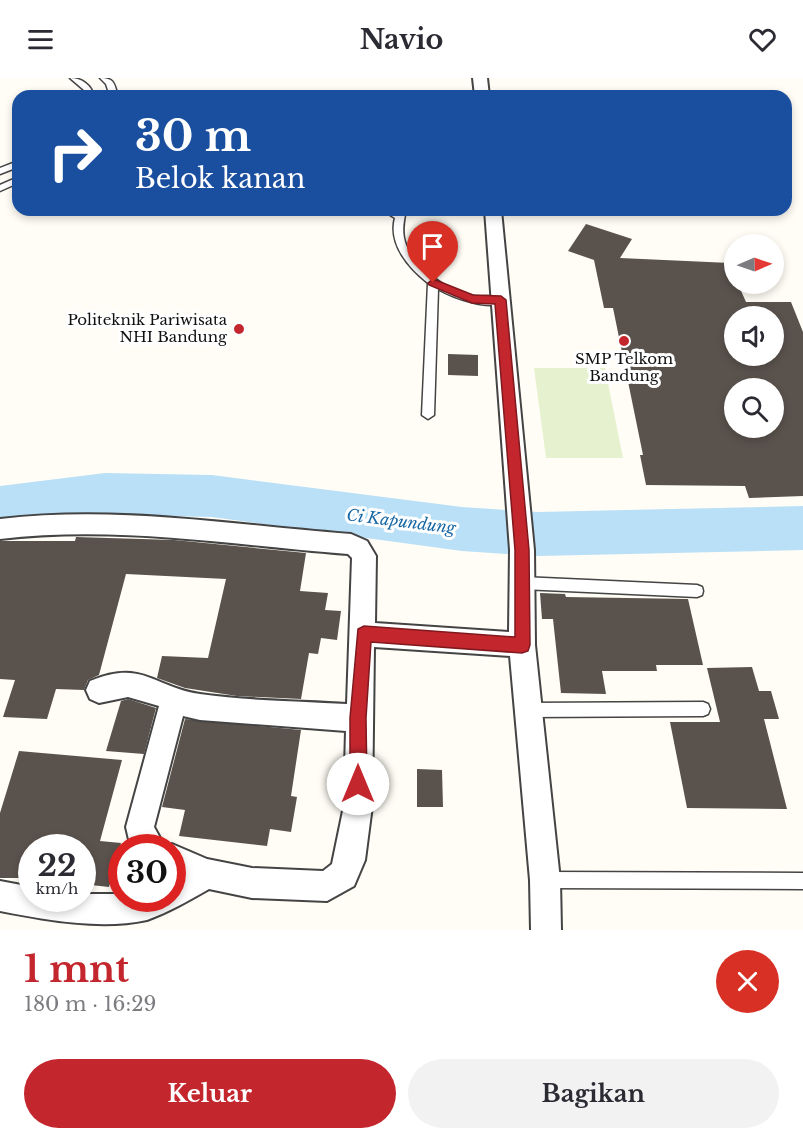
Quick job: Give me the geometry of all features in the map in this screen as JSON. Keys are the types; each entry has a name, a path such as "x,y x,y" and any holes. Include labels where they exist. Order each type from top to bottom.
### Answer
{"street":[{"path":"493,216 517,483 522,550 522,645 545,880 546,930"},
{"path":"0,529 95,522 144,523 279,540 351,544 359,548 364,556 364,634 358,718 358,806 350,860 343,875 327,886 252,883 207,874 186,864"},
{"path":"364,634 522,645"},
{"path":"99,690 130,683 153,689 182,704 200,707 358,718"},
{"path":"142,834 140,827 174,699"},
{"path":"186,885 207,874"},
{"path":"0,896 73,909 108,909"}],"lane":[{"path":"74,78 88,90"},
{"path":"104,78 110,83 112,90"},
{"path":"401,216 399,239 410,262 433,283 472,299 501,300"},
{"path":"428,415 433,283"},
{"path":"522,583 697,591"},
{"path":"527,710 703,709"},
{"path":"545,880 803,882"}],"green space":[{"path":"534,368 605,368 623,458 546,458"}],"building":[{"path":"586,224 632,239 620,258 724,263 724,294 742,294 746,302 791,302 803,332 803,496 749,498 745,486 646,485 640,455 643,455 613,308 604,308 594,260 568,251"},
{"path":"448,354 478,355 478,376 448,375"},
{"path":"76,537 174,540 306,553 300,591 328,593 325,610 341,611 337,640 321,638 318,654 309,653 301,699 237,696 185,688 157,678 162,656 208,658 226,579 126,574 99,675 88,680 84,690 56,689 47,719 3,717 15,680 0,679 0,541 75,541"},
{"path":"540,593 565,594 566,597 688,599 703,665 656,665 657,671 602,671 606,694 561,693 553,619 542,619"},
{"path":"752,667 759,691 771,691 779,719 764,719 787,809 687,808 670,722 720,722 707,668"},
{"path":"128,699 156,708 144,754 106,751 121,701"},
{"path":"185,719 301,730 291,796 297,797 291,832 270,829 267,846 186,837 186,834 179,834 185,810 162,807"},
{"path":"19,751 122,760 100,841 108,842 108,887 96,886 96,834 18,834 18,878 0,878 0,813"},
{"path":"417,769 442,770 443,807 417,807"}],"waterway":[{"name":"Ci Kapundung","path":"0,507 105,494 212,496 462,529 538,534 803,528"}],"place":[{"name":"Politeknik Pariwisata NHI Bandung","path":"239,329"},
{"name":"SMP Telkom Bandung","path":"624,341"}],"route":[{"path":"358,784 358,718 364,634 522,645 522,550 501,300 472,299 433,283"}]}
